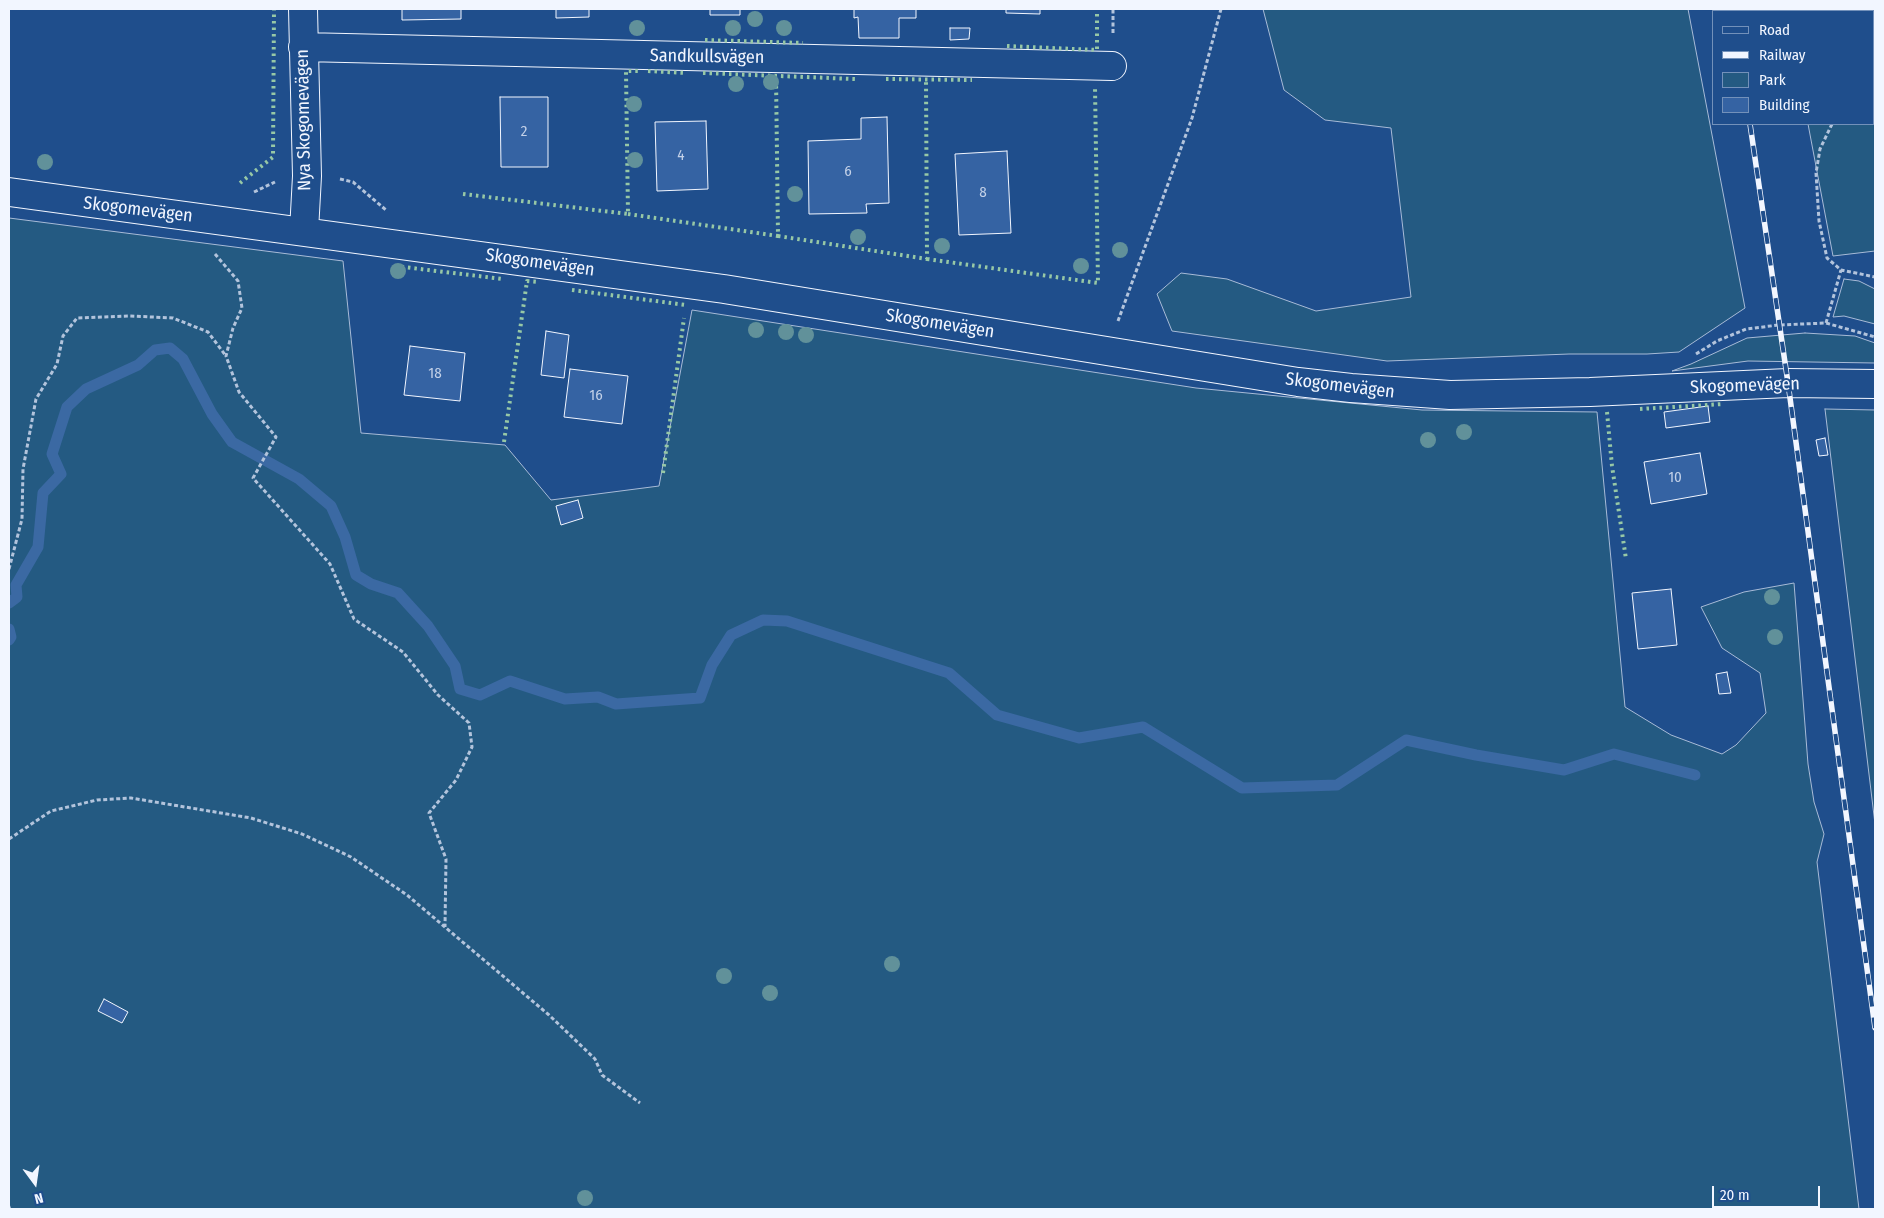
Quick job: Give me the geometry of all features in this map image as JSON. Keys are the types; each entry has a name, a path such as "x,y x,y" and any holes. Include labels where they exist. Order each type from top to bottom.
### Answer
{"street":[{"name":"Nya Skogomevägen","path":"303,9 307,176 304,231"},
{"name":"Sandkullsvägen","path":"303,47 1112,66"},
{"name":"Skogomevägen","path":"9,192 724,289 1298,382 1351,388 1450,395 1590,392 1788,383 1875,384"}],"path":[{"path":"1121,313 1192,118 1221,9"},
{"path":"1832,125 1820,149 1815,194 1827,258 1841,270 1875,277"},
{"path":"247,194 280,179 307,176 331,177 353,182 388,211"},
{"path":"210,247 238,281 242,308 233,328 226,356"},
{"path":"1826,324 1841,270"},
{"path":"9,570 22,519 23,469 36,399 57,364 63,336 76,318 130,316 173,318 208,332 226,356 239,392 276,437 253,478 330,564 354,620 403,652 438,696 469,723 472,746 456,780 429,814 446,859 445,927"},
{"path":"1693,356 1717,342 1746,329 1826,324 1875,337"},
{"path":"9,838 51,812 97,800 131,798 251,818 302,834 351,857 407,895 549,1015 595,1058 602,1075 640,1103"}],"green space":[{"path":"1263,9 1688,9 1745,308 1679,352 1647,354 1569,354 1387,361 1172,331 1157,294 1181,273 1227,279 1316,311 1411,297 1391,128 1325,120 1284,90"},
{"path":"1875,9 1875,251 1833,256 1808,125 1874,125 1874,10 1788,10"},
{"path":"9,218 343,261 361,433 505,445 551,500 659,486 692,310 1196,388 1422,410 1597,412 1625,707 1671,735 1722,754 1736,745 1766,713 1760,673 1722,648 1701,607 1744,592 1794,583 1808,764 1814,802 1824,834 1817,862 1859,1209 11,1209 9,1204"},
{"path":"1844,279 1859,281 1875,289 1875,324 1844,316 1833,317"},
{"path":"1805,333 1855,336 1875,343 1875,363 1748,361 1672,371 1747,338"},
{"path":"1825,409 1875,410 1875,824"}],"building":[{"path":"402,9 461,9 461,19 402,20"},
{"path":"556,9 589,9 589,17 556,18"},
{"path":"710,9 740,9 740,15 710,15"},
{"path":"854,9 916,9 916,18 899,18 899,38 859,38 858,17 854,18"},
{"path":"1006,9 1040,9 1040,14 1006,13"},
{"path":"950,28 970,28 969,39 950,40"},
{"path":"500,97 548,97 548,167 501,167"},
{"path":"887,117 889,203 866,204 867,213 809,214 808,141 861,139 861,118"},
{"path":"706,121 708,189 657,191 655,122"},
{"path":"1007,151 1011,233 959,235 955,154"},
{"path":"546,331 569,335 564,378 541,375"},
{"path":"410,346 465,353 460,401 404,395"},
{"path":"570,369 628,376 622,424 564,417"},
{"path":"1708,406 1710,422 1666,428 1664,412"},
{"path":"1825,438 1828,455 1819,456 1816,440"},
{"path":"1700,453 1707,494 1651,504 1644,462"},
{"path":"578,500 583,518 561,525 556,506"},
{"path":"1671,589 1677,645 1638,649 1632,593"},
{"path":"1727,672 1731,693 1719,694 1716,674"},
{"path":"104,999 128,1012 122,1023 98,1011"}],"waterway":[{"path":"9,603 17,597 16,585 38,547 43,493 61,474 52,454 67,407 86,389 138,365 155,350 170,348 183,359 212,414 232,442 299,479 331,506 345,537 356,575 371,584 398,593 428,626 455,666 460,689 480,695 510,681 565,699 598,697 616,704 700,698 712,665 731,635 763,620 787,621 949,673 997,715 1079,738 1143,727 1242,788 1337,785 1406,740 1476,755 1564,770 1614,754 1695,775"},
{"path":"9,629 11,637 9,640"}],"railway":[{"path":"1750,125 1788,383 1875,1028"}],"hedge":[{"path":"240,183 273,157 274,9"},
{"path":"1007,46 1097,50 1097,9"},
{"path":"705,40 803,43"},
{"path":"463,194 628,214 626,71 640,71"},
{"path":"648,71 686,73"},
{"path":"703,73 855,79"},
{"path":"628,214 778,236 776,76"},
{"path":"886,79 972,80"},
{"path":"778,236 927,259 926,80"},
{"path":"927,259 1098,283 1095,87"},
{"path":"395,266 503,279"},
{"path":"504,442 527,281 538,282"},
{"path":"572,290 686,305"},
{"path":"663,473 684,318"},
{"path":"1640,409 1724,404"},
{"path":"1607,412 1612,466 1626,559"}]}
